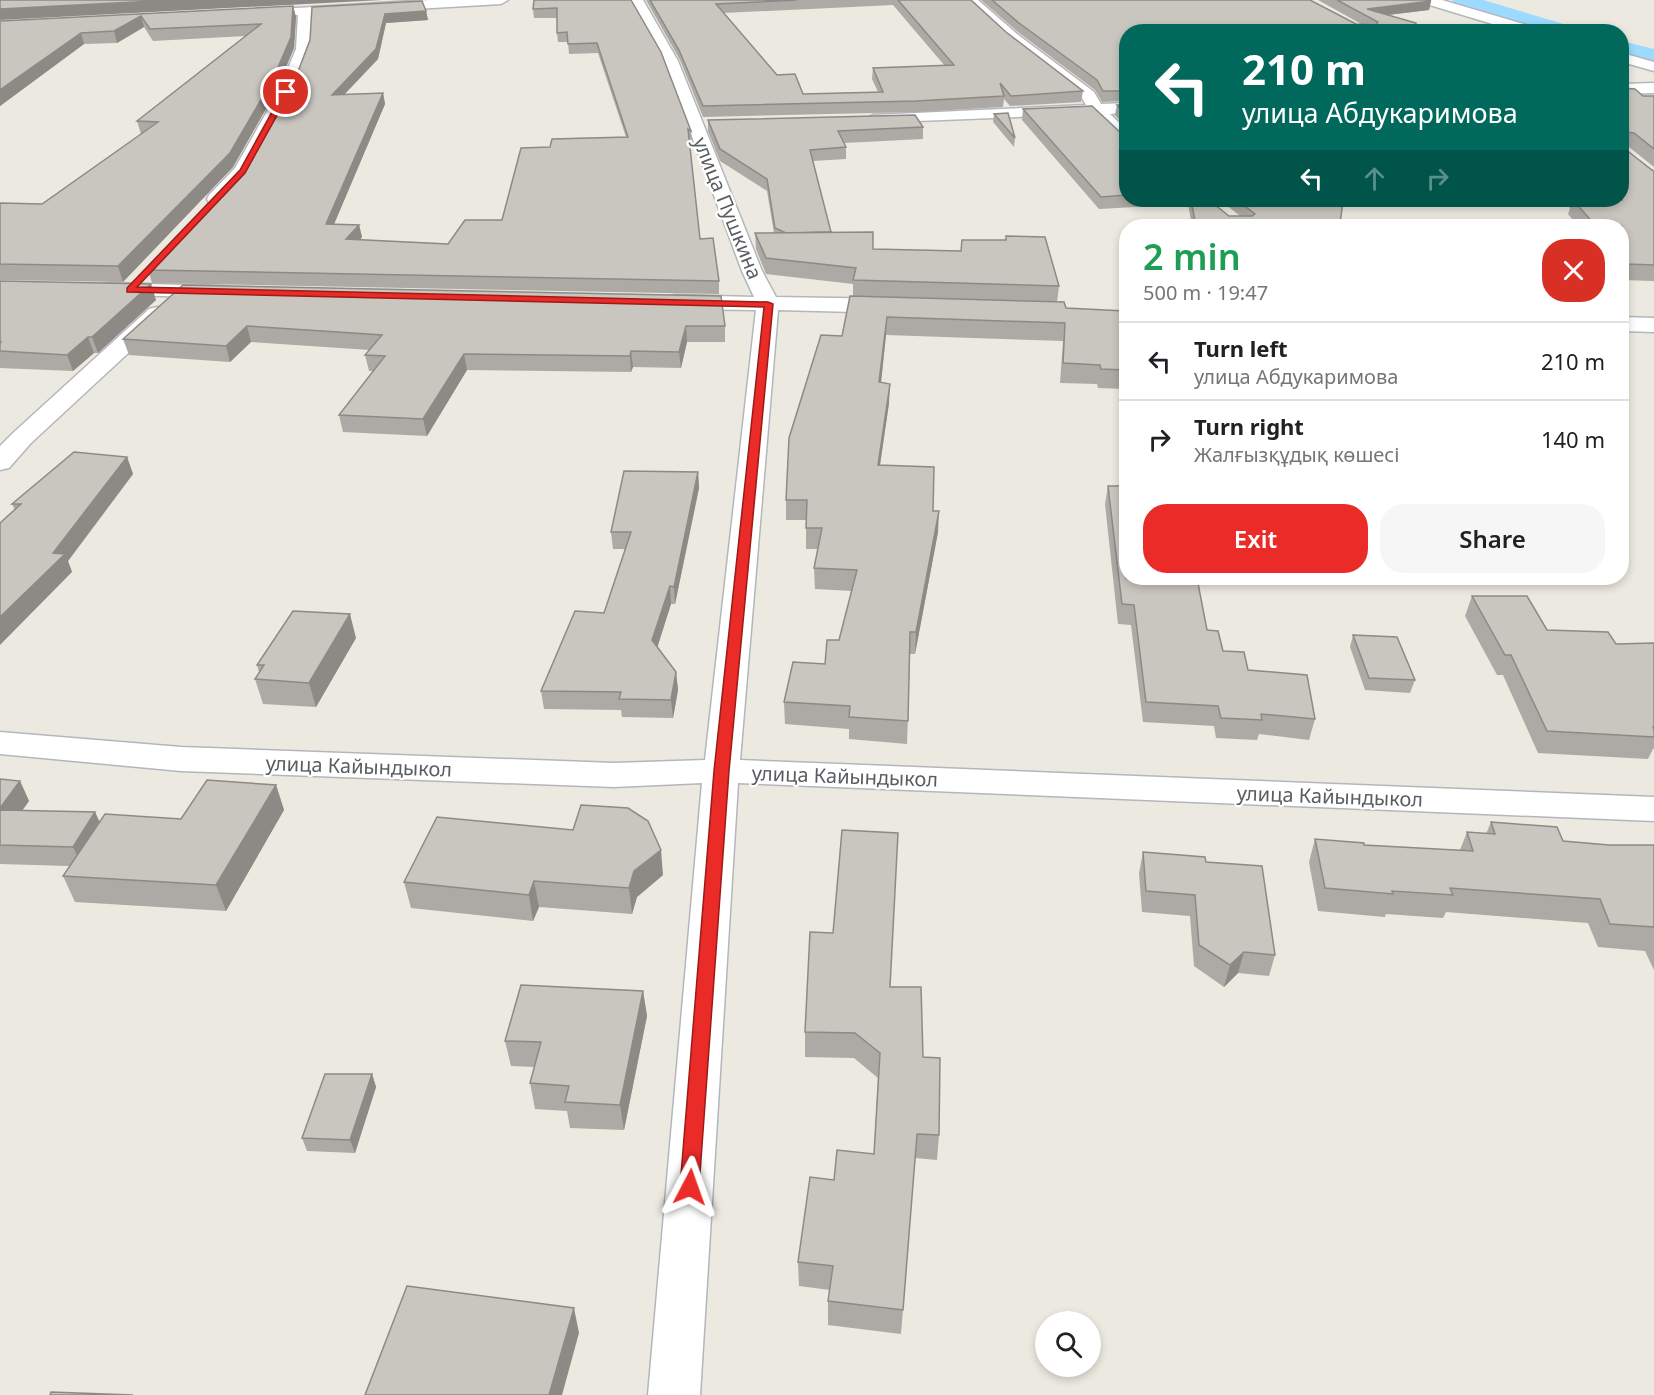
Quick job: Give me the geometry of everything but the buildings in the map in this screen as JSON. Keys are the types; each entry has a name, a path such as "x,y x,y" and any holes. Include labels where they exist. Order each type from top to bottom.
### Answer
{"street":[{"path":"238,14 501,0"},
{"name":"улица Пушкина","path":"636,0 706,124 752,271 768,304 721,771 674,1395"},
{"path":"970,0 1012,37 1088,95 1096,109 1119,131"},
{"path":"1428,0 1508,24"},
{"path":"201,214 243,171 286,92 303,49 305,11"},
{"path":"1629,59 1654,67"},
{"path":"1629,89 1654,88"},
{"path":"857,121 1119,108"},
{"path":"130,290 146,273"},
{"path":"94,289 242,292"},
{"path":"0,462 22,438 182,291"},
{"path":"660,302 912,306"},
{"path":"1629,324 1654,325"},
{"name":"улица Кайындыкол","path":"0,743 182,759 614,776 721,771 1654,809"}],"waterway":[{"path":"1462,0 1543,24"},
{"path":"1629,49 1654,56"}],"route":[{"path":"286,92 243,171 130,290 768,304 721,771 690,1187"}]}
